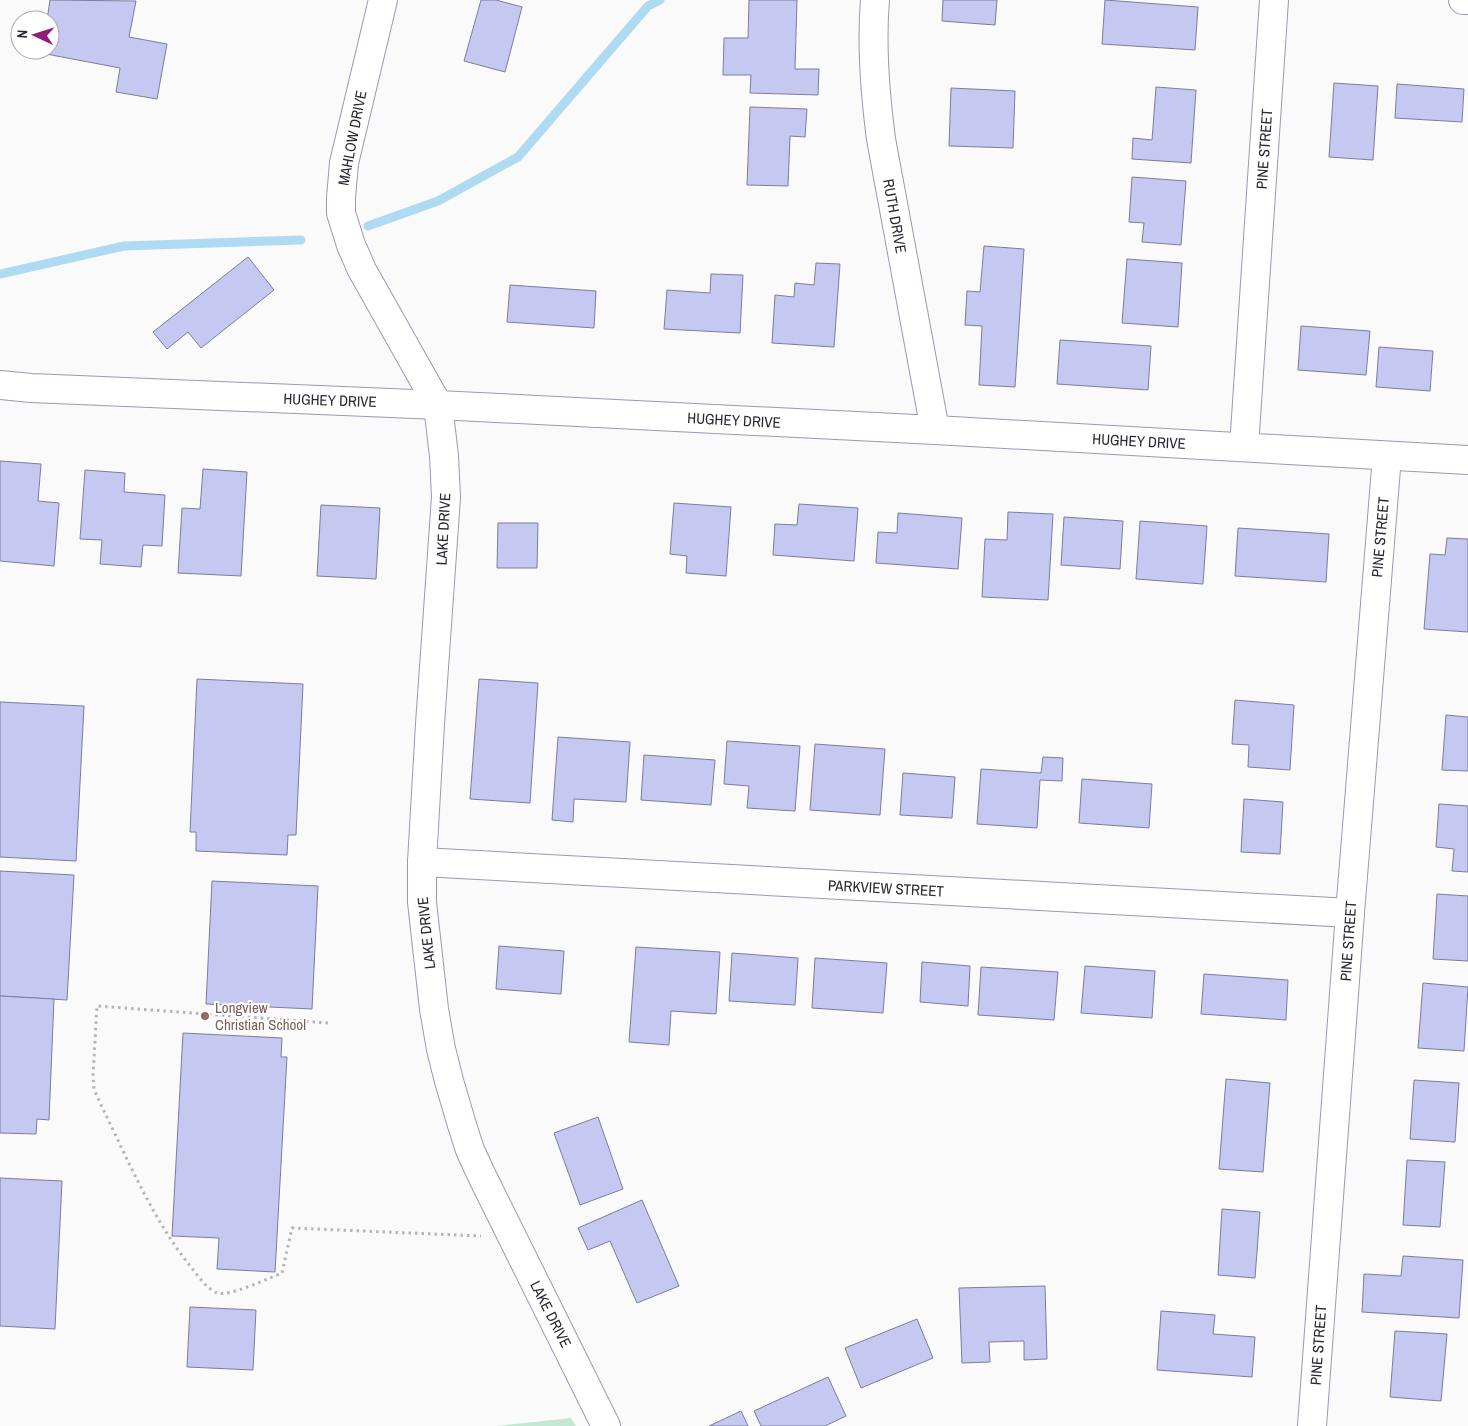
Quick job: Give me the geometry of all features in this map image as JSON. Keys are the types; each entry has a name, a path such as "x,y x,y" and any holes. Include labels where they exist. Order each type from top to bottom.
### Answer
{"street":[{"name":"MAHLOW DRIVE","path":"383,0 344,163 341,198 342,213 351,245 362,270 438,405"},
{"name":"RUTH DRIVE","path":"876,0 874,73 880,129 934,430"},
{"name":"PINE STREET","path":"1244,447 1274,0"},
{"path":"1463,0 1468,0"},
{"name":"HUGHEY DRIVE","path":"0,385 31,388 438,405 934,430 1468,460"},
{"name":"LAKE DRIVE","path":"438,405 444,456 446,497 422,862 422,902 434,1009 449,1081 462,1125 482,1176 606,1426"},
{"name":"PINE STREET","path":"1312,1426 1350,914 1387,456"},
{"name":"PARKVIEW STREET","path":"422,862 1350,914"}],"path":[{"path":"328,1023 96,1006 94,1089 158,1221 187,1263 216,1292 227,1294 282,1273 292,1228 482,1236"}],"green space":[{"path":"571,1418 576,1426 496,1426"}],"building":[{"path":"50,0 136,1 129,37 167,44 157,99 116,92 120,68 60,57 60,10 48,10"},
{"path":"481,0 496,0 522,7 505,72 464,61"},
{"path":"749,0 797,0 795,69 819,69 818,95 750,93 751,75 723,75 724,38 748,38"},
{"path":"943,0 997,0 995,25 942,21"},
{"path":"1105,0 1198,7 1195,50 1102,44"},
{"path":"1334,83 1378,86 1373,160 1329,157"},
{"path":"1397,84 1464,89 1462,122 1395,118"},
{"path":"1156,87 1196,90 1191,163 1132,159 1133,138 1152,140"},
{"path":"951,88 1015,91 1013,148 949,146"},
{"path":"750,107 807,109 805,137 790,136 788,186 747,185"},
{"path":"1132,177 1186,181 1181,245 1142,242 1144,223 1129,222"},
{"path":"984,246 1024,249 1015,387 979,385 982,326 965,325 967,291 980,292"},
{"path":"248,257 274,290 201,348 188,332 167,349 153,332"},
{"path":"1127,259 1182,263 1178,327 1122,323"},
{"path":"816,263 840,264 834,347 772,343 775,295 794,297 795,283 814,285"},
{"path":"711,274 743,275 740,333 664,329 667,290 710,293"},
{"path":"510,285 596,291 594,328 507,322"},
{"path":"1301,326 1370,331 1366,375 1298,370"},
{"path":"1060,340 1151,346 1148,390 1057,384"},
{"path":"1379,347 1433,351 1430,391 1376,387"},
{"path":"0,461 41,464 38,501 59,503 54,566 0,561"},
{"path":"203,469 247,472 241,576 178,573 182,508 200,509"},
{"path":"85,470 125,473 124,492 165,495 162,546 143,545 141,567 100,564 102,540 80,539"},
{"path":"674,503 731,507 726,576 686,573 687,556 670,554"},
{"path":"799,504 858,508 854,561 773,555 775,524 797,525"},
{"path":"321,505 380,508 376,579 317,576"},
{"path":"1008,512 1053,514 1048,600 982,597 985,539 1007,540"},
{"path":"898,513 962,518 958,569 876,563 878,532 897,533"},
{"path":"1064,517 1123,521 1120,569 1061,565"},
{"path":"1140,521 1207,526 1203,584 1136,579"},
{"path":"498,523 538,523 537,568 497,568"},
{"path":"1238,528 1329,534 1326,582 1235,576"},
{"path":"1447,538 1468,539 1468,632 1424,629 1430,554 1445,555"},
{"path":"197,679 303,684 296,835 288,835 287,855 196,851 196,832 190,832"},
{"path":"479,679 538,683 530,803 470,799"},
{"path":"1235,700 1294,705 1290,770 1248,767 1249,745 1232,744"},
{"path":"0,702 84,706 76,861 0,857"},
{"path":"1446,715 1468,717 1468,771 1442,770"},
{"path":"558,737 630,742 626,802 574,799 573,822 552,820"},
{"path":"727,741 800,746 795,811 747,808 749,786 724,784"},
{"path":"815,744 885,749 880,815 810,810"},
{"path":"644,755 715,760 711,805 641,800"},
{"path":"1043,757 1063,758 1062,781 1040,780 1037,828 977,824 981,769 1041,773"},
{"path":"903,773 955,777 952,818 900,815"},
{"path":"1082,779 1152,784 1149,828 1079,823"},
{"path":"1244,799 1283,802 1280,854 1241,852"},
{"path":"1439,804 1468,806 1468,872 1452,871 1454,849 1436,847"},
{"path":"0,871 74,875 67,1000 0,996"},
{"path":"212,881 318,886 312,1009 206,1004"},
{"path":"1437,894 1468,896 1468,961 1433,959"},
{"path":"499,946 564,951 561,994 496,989"},
{"path":"636,947 720,952 716,1014 671,1011 669,1045 629,1042"},
{"path":"732,953 798,958 795,1005 729,1001"},
{"path":"815,958 887,963 883,1013 812,1008"},
{"path":"922,962 970,966 968,1006 920,1002"},
{"path":"1085,966 1155,971 1152,1018 1081,1013"},
{"path":"981,967 1058,972 1054,1020 978,1015"},
{"path":"1204,974 1288,980 1286,1020 1201,1014"},
{"path":"1423,983 1468,987 1464,1051 1418,1048"},
{"path":"0,996 54,999 49,1120 37,1119 36,1134 0,1133"},
{"path":"183,1033 282,1038 281,1057 287,1057 275,1272 217,1269 219,1238 172,1236"},
{"path":"1226,1079 1270,1083 1263,1172 1219,1169"},
{"path":"1414,1080 1459,1083 1455,1142 1410,1139"},
{"path":"598,1117 623,1189 580,1205 554,1133"},
{"path":"1407,1160 1445,1162 1440,1227 1403,1225"},
{"path":"0,1178 62,1181 55,1329 0,1326"},
{"path":"642,1200 679,1286 637,1303 610,1241 588,1250 578,1228"},
{"path":"1222,1209 1260,1212 1255,1278 1218,1275"},
{"path":"1403,1256 1463,1260 1459,1318 1362,1312 1364,1274 1401,1276"},
{"path":"1045,1286 1047,1359 1024,1360 1024,1341 989,1342 990,1362 962,1363 959,1288"},
{"path":"190,1307 256,1310 253,1370 187,1367"},
{"path":"1161,1311 1215,1315 1213,1334 1255,1337 1252,1377 1157,1370"},
{"path":"917,1319 933,1358 861,1388 845,1348"},
{"path":"1395,1331 1447,1334 1441,1401 1390,1397"},
{"path":"828,1377 846,1416 825,1426 761,1426 754,1411"},
{"path":"741,1411 748,1426 709,1426"}],"waterway":[{"path":"368,226 438,201 518,157 648,6 660,0"},
{"path":"0,274 124,246 301,240"}],"place":[{"name":"Longview Christian School","path":"205,1016"}]}
